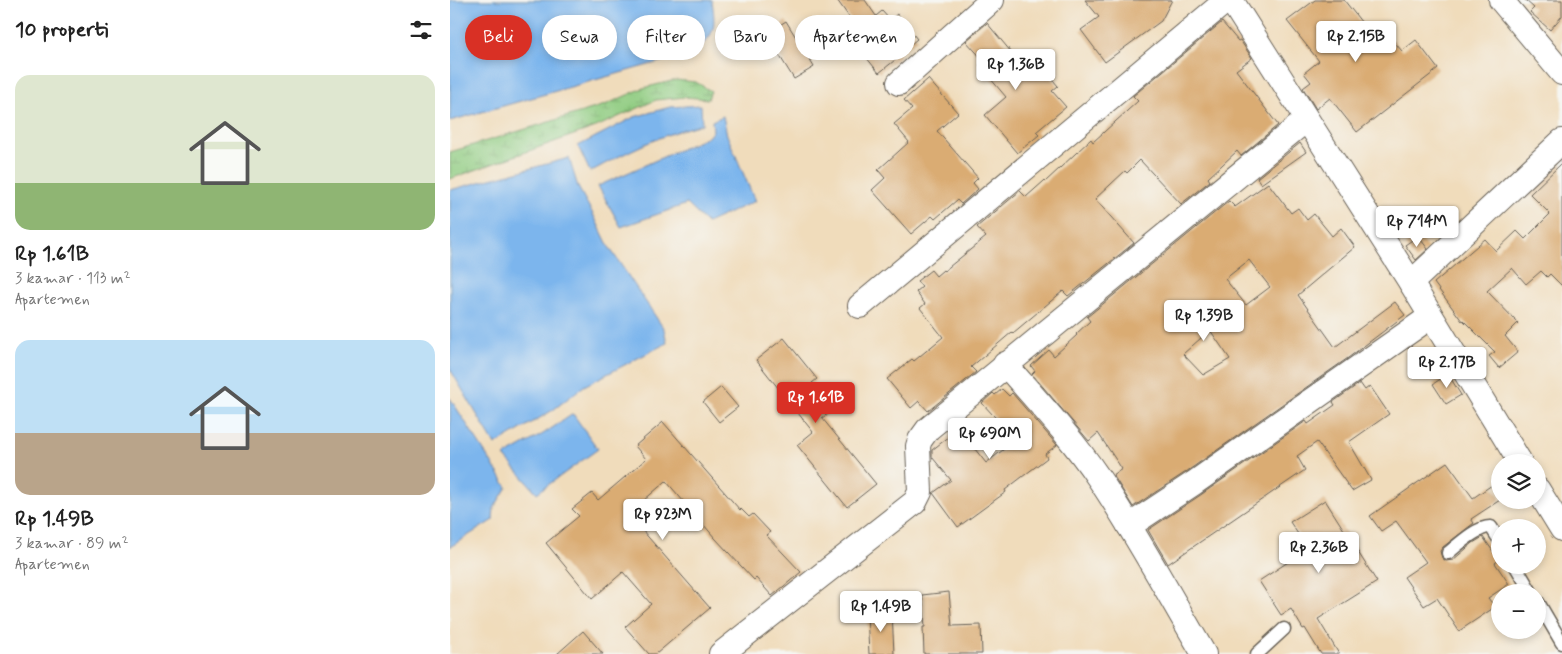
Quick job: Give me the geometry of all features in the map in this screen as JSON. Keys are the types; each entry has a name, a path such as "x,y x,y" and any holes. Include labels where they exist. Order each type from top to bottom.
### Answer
{"street":[{"path":"899,83 992,0"},
{"path":"860,306 1229,0 1410,283 1515,454"},
{"path":"1501,0 1562,72"},
{"path":"721,654 915,502 920,492 918,456 920,440 928,428 1306,120"},
{"path":"1410,283 1562,141"},
{"path":"1130,526 1430,317"},
{"path":"1005,364 1075,446 1097,476 1130,526 1204,654"},
{"path":"1546,501 1559,519"}],"lane":[{"path":"1448,553 1485,527 1491,527"},
{"path":"1546,616 1562,643"},
{"path":"1257,654 1284,628"}],"green space":[{"path":"676,80 696,82 711,91 708,99 685,97 656,100 596,127 450,179 450,152 605,105 643,88"}],"water":[{"path":"450,0 712,0 714,25 710,36 705,42 705,15 627,15 627,60 666,60 450,121"},
{"path":"701,105 702,124 644,144 590,172 578,146 634,117 670,107"},
{"path":"723,116 727,135 755,201 707,223 687,204 621,227 598,186 708,137 713,131 712,121"},
{"path":"569,158 578,187 609,247 664,329 667,343 584,386 553,410 495,445 450,369 450,190"},
{"path":"450,398 507,487 494,508 493,520 450,547"},
{"path":"573,414 598,449 537,493 504,456"}],"building":[{"path":"837,0 865,0 875,15 848,15"},
{"path":"1085,0 1172,0 1161,21 1105,62 1081,30 1099,17"},
{"path":"1315,0 1344,0 1373,37 1383,29 1402,51 1416,40 1438,69 1357,132 1330,98 1316,109 1303,88 1311,82 1304,73 1319,61 1287,21"},
{"path":"1525,0 1562,0 1562,16 1550,30 1530,12 1534,8"},
{"path":"882,11 886,15 877,15"},
{"path":"785,22 795,36 795,60 810,60 814,67 794,79 782,60 785,60"},
{"path":"1222,22 1238,41 1240,40 1252,58 1236,70 1278,125 1241,156 1237,151 1208,178 1210,181 1181,204 1140,160 1127,173 1125,171 1095,199 1134,243 1068,296 1063,291 1012,332 971,367 976,372 928,411 919,401 911,408 887,379 912,359 914,361 943,337 920,308 925,304 916,292 922,287 917,281 931,270 936,276 944,271 986,237 977,227 1020,191 1026,197 1091,139 1093,142 1138,101 1133,96"},
{"path":"987,23 1031,76 1042,67 1058,86 1052,91 1066,107 1036,132 1039,135 1017,153 985,115 1006,97 979,65 984,61 966,41"},
{"path":"868,60 895,60 879,73"},
{"path":"928,79 958,113 937,131 978,178 973,183 978,189 961,204 957,200 935,219 932,216 911,234 872,190 885,178 878,170 909,142 894,124 912,109 904,100"},
{"path":"1300,143 1306,152 1261,184 1257,178"},
{"path":"1562,163 1562,286 1550,274 1547,277 1541,271 1526,284 1512,268 1487,291 1518,323 1505,336 1518,352 1499,368 1489,356 1495,352 1462,321 1434,283 1485,239 1496,251 1517,231 1525,239 1550,214 1530,194"},
{"path":"1268,183 1291,213 1298,208 1307,220 1314,214 1332,236 1341,228 1355,247 1298,295 1335,347 1395,302 1405,315 1348,358 1133,507 1113,475 1122,469 1098,433 1089,441 1032,374 1035,371 1031,366 1049,350 1054,356 1090,321 1087,317 1229,201 1235,207","holes":["1249,260 1270,287 1246,305 1225,279","1210,330 1230,359 1203,375 1183,354"]},
{"path":"1418,236 1428,249 1416,260 1405,245"},
{"path":"784,338 817,379 812,383 832,411 822,418 876,484 847,507 797,445 813,432 756,360"},
{"path":"1448,374 1461,395 1446,404 1433,384"},
{"path":"1360,383 1365,390 1370,386 1389,414 1349,442 1371,480 1352,491 1317,442 1297,456 1305,470 1168,564 1148,530 1306,421 1308,424 1335,405 1333,402"},
{"path":"721,387 738,407 719,422 703,402"},
{"path":"1002,389 1009,396 1012,393 1057,445 1045,454 1047,458 1005,490 1006,492 958,527 933,493 951,480 932,457 932,450 959,429 986,463 1016,440 982,403 993,393 995,395"},
{"path":"663,422 740,510 749,517 753,514 770,532 766,535 801,572 772,596 756,578 754,580 715,538 666,481 628,514 710,608 656,654 649,654 625,627 651,604 623,572 592,599 546,543 579,516 572,509 592,493 598,500 646,459 635,446"},
{"path":"1447,462 1473,498 1491,486 1491,506 1471,519 1474,523 1443,547 1440,551 1442,558 1446,561 1453,560 1483,537 1491,548 1491,574 1502,574 1509,584 1491,584 1491,596 1488,598 1491,602 1491,610 1459,631 1437,598 1424,606 1404,577 1426,562 1396,521 1381,531 1370,516"},
{"path":"1325,500 1377,582 1318,619 1339,654 1321,654 1291,609 1281,615 1259,581 1308,549 1290,522"},
{"path":"949,592 952,626 981,625 982,654 924,654 923,627 925,627 922,595"},
{"path":"892,612 894,654 869,654 867,613"},
{"path":"583,631 603,654 557,654"}]}
